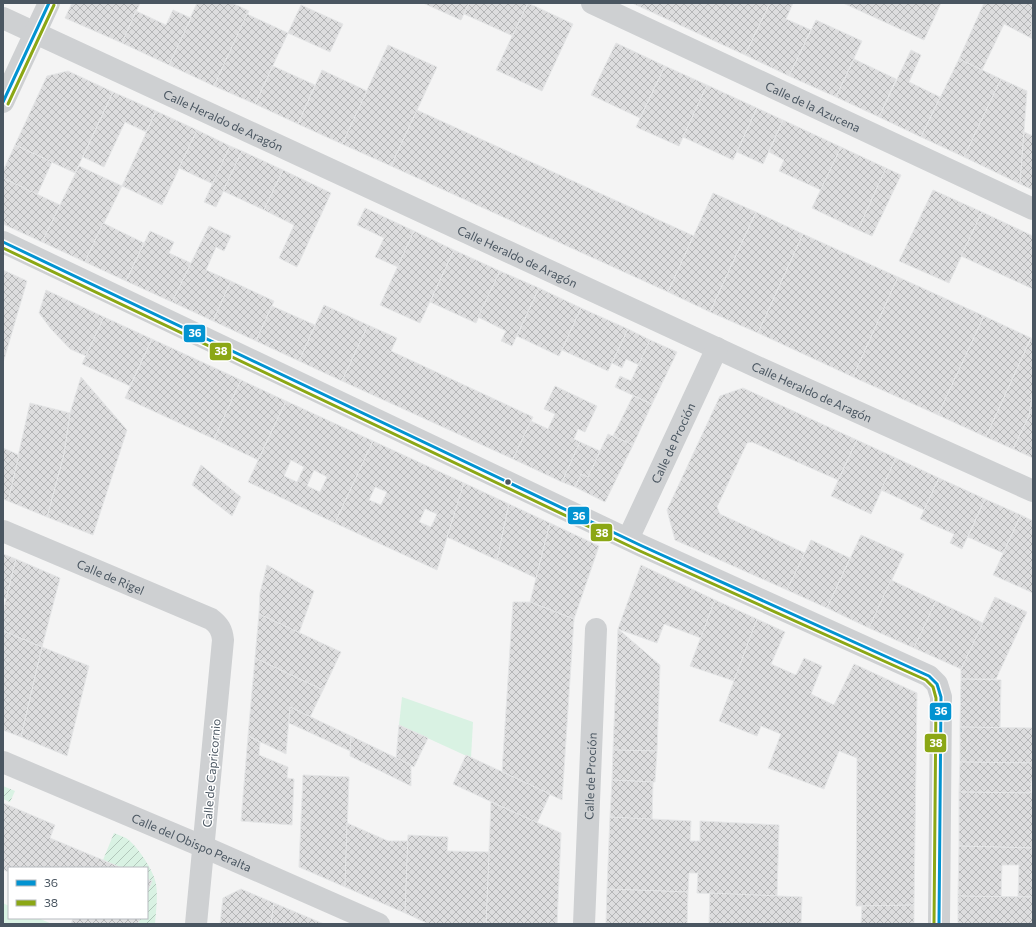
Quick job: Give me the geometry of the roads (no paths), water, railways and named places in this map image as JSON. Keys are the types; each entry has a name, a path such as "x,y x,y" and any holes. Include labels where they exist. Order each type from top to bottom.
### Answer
{"street":[{"path":"3,102 49,3"},
{"name":"Calle de la Azucena","path":"592,3 1033,209"},
{"name":"Calle Heraldo de Aragón","path":"3,18 755,366 1033,491"},
{"path":"3,242 628,539 929,676 937,684 941,697 939,924"},
{"name":"Calle de Proción","path":"628,539 717,348"},
{"name":"Calle de Rigel","path":"3,531 211,619 218,624"},
{"name":"Calle de Capricornio","path":"196,924 223,640 222,631 218,624"},
{"name":"Calle de Proción","path":"584,924 596,629"},
{"name":"Calle del Obispo Peralta","path":"3,762 204,847 379,924"}]}
